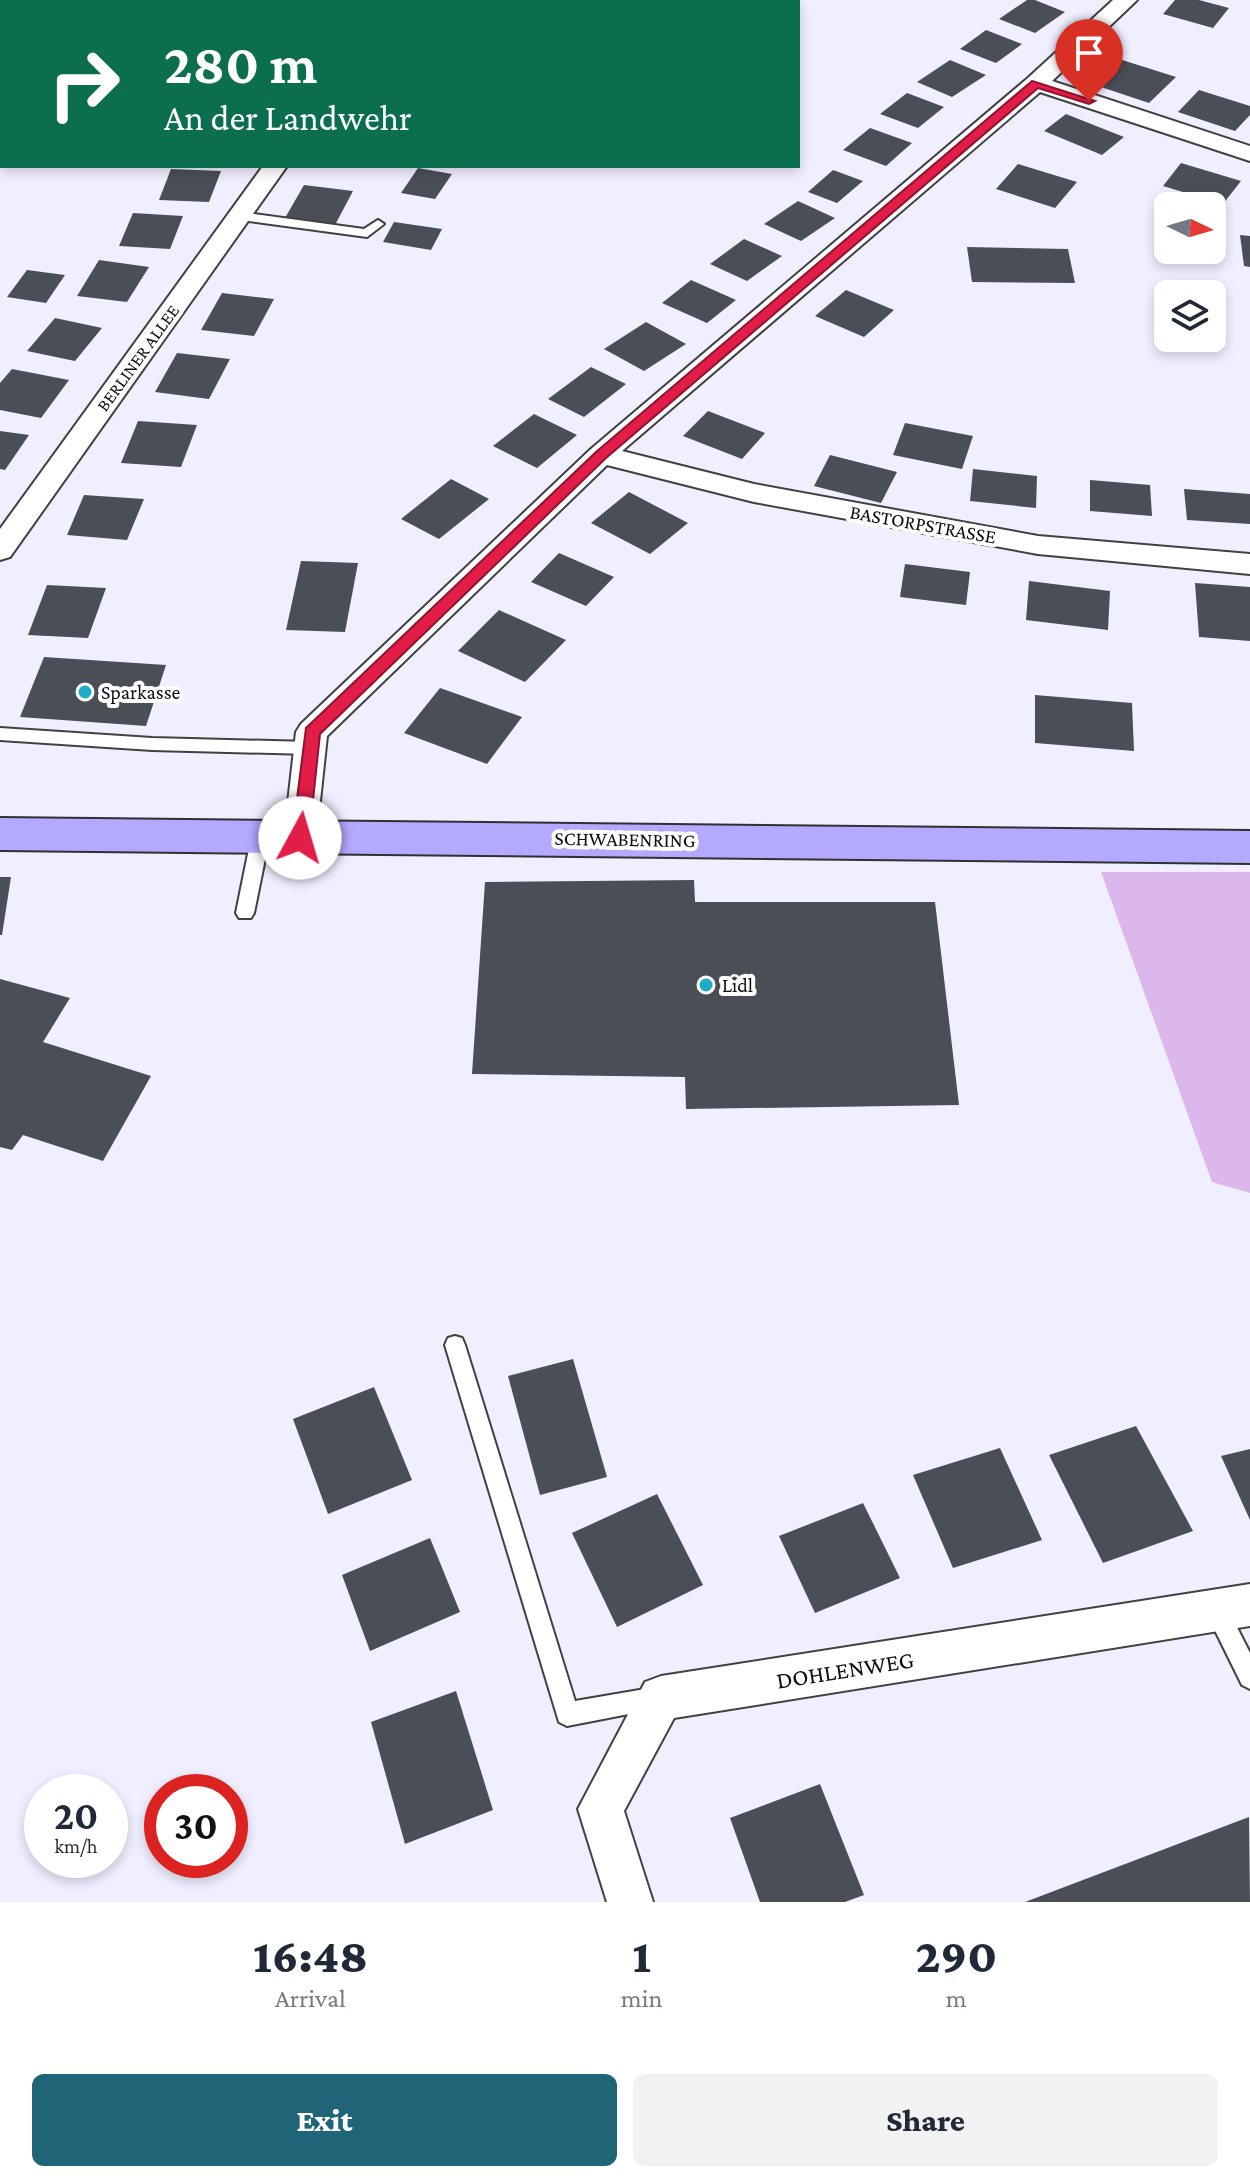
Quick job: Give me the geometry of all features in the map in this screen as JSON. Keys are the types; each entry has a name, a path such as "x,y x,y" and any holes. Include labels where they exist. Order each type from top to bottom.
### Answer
{"street":[{"path":"280,838 310,748 312,732 601,455 1036,83 1126,0"},
{"path":"1036,83 1250,154"},
{"name":"BERLINER ALLEE","path":"0,550 274,168"},
{"name":"BASTORPSTRASSE","path":"601,455 754,493 1038,545 1250,564"},
{"name":"SCHWABENRING","path":"0,834 522,837 1250,847"},
{"name":"DOHLENWEG","path":"661,1698 1233,1608"},
{"path":"630,1902 601,1809 661,1698"}],"lane":[{"path":"239,216 367,233 378,224"},
{"path":"0,734 152,744 310,748"},
{"path":"245,913 280,838"},
{"path":"455,1345 567,1714 661,1698"},
{"path":"1233,1608 1250,1677"}],"shaded area":[{"path":"1101,872 1250,872 1250,1193 1212,1182"}],"building":[{"path":"1027,0 1035,0 1065,12 1035,33 999,19"},
{"path":"1175,0 1199,0 1229,8 1213,28 1163,14"},
{"path":"986,30 1022,44 996,63 960,49"},
{"path":"1116,58 1176,77 1149,103 1089,83"},
{"path":"950,60 986,75 952,97 917,82"},
{"path":"1199,90 1250,106 1250,115 1235,131 1178,112"},
{"path":"907,93 944,107 918,128 880,114"},
{"path":"1066,114 1124,137 1102,155 1044,131"},
{"path":"870,128 912,143 886,166 843,150"},
{"path":"1181,163 1241,181 1226,200 1226,192 1183,192 1163,186"},
{"path":"1018,164 1077,182 1055,208 996,189"},
{"path":"418,168 452,174 435,199 401,193"},
{"path":"171,169 221,171 209,202 159,200"},
{"path":"833,170 863,181 837,203 808,192"},
{"path":"304,185 353,191 335,225 285,218"},
{"path":"798,201 835,218 801,241 764,224"},
{"path":"133,213 183,216 170,249 119,246"},
{"path":"394,222 442,229 431,250 383,242"},
{"path":"1240,235 1250,236 1250,267 1244,266"},
{"path":"744,239 782,256 747,281 710,264"},
{"path":"967,247 1068,249 1075,283 972,282"},
{"path":"99,260 149,267 127,302 77,296"},
{"path":"27,270 65,275 46,303 7,297"},
{"path":"691,280 736,300 707,323 662,303"},
{"path":"846,290 894,310 864,337 815,316"},
{"path":"222,293 274,299 254,336 201,330"},
{"path":"55,318 102,328 75,361 27,351"},
{"path":"646,322 686,344 644,371 604,349"},
{"path":"177,353 230,359 209,399 155,392"},
{"path":"591,367 626,384 584,417 548,399"},
{"path":"12,369 69,380 41,418 0,410 0,383"},
{"path":"708,411 765,433 742,459 683,436"},
{"path":"534,414 577,435 537,468 493,446"},
{"path":"138,421 197,425 181,467 121,463"},
{"path":"905,423 973,436 962,469 893,455"},
{"path":"0,431 29,435 5,470 0,469"},
{"path":"830,455 897,472 881,503 814,486"},
{"path":"973,469 1037,476 1036,508 970,501"},
{"path":"451,479 489,499 439,539 401,519"},
{"path":"1090,480 1150,485 1152,516 1090,511"},
{"path":"1184,489 1250,494 1250,524 1187,520"},
{"path":"629,492 688,523 650,554 591,523"},
{"path":"84,495 144,499 127,540 67,535"},
{"path":"559,553 614,577 586,606 531,582"},
{"path":"301,561 358,563 345,632 286,630"},
{"path":"905,564 970,572 966,605 900,597"},
{"path":"1029,581 1110,591 1108,630 1026,620"},
{"path":"1195,583 1250,587 1250,641 1199,637"},
{"path":"47,585 106,588 88,638 28,635"},
{"path":"499,610 566,640 525,682 458,651"},
{"path":"44,657 166,665 146,726 20,717"},
{"path":"440,688 522,717 487,764 404,733"},
{"path":"1035,695 1132,703 1134,751 1035,743"},
{"path":"0,877 11,877 2,935 0,935"},
{"path":"694,880 695,902 935,902 959,1105 686,1109 685,1077 472,1074 485,882"},
{"path":"0,979 70,998 43,1042 151,1076 103,1161 23,1135 12,1150 0,1147"},
{"path":"573,1359 607,1477 540,1495 508,1376"},
{"path":"374,1387 412,1480 328,1514 293,1419"},
{"path":"1136,1426 1193,1531 1103,1563 1049,1455"},
{"path":"1000,1448 1042,1540 953,1568 913,1475"},
{"path":"1250,1449 1250,1520 1221,1456"},
{"path":"657,1494 703,1585 617,1627 572,1533"},
{"path":"863,1503 900,1578 815,1613 779,1536"},
{"path":"430,1538 460,1612 370,1651 342,1575"},
{"path":"456,1691 493,1810 405,1844 371,1722"},
{"path":"820,1784 864,1895 845,1902 760,1902 730,1818"},
{"path":"1249,1817 1250,1902 1025,1902"}],"place":[{"name":"Sparkasse","path":"85,692"},
{"name":"Lidl","path":"706,985"}],"route":[{"path":"300,838 312,732 601,455 1036,83 1089,101"}]}
